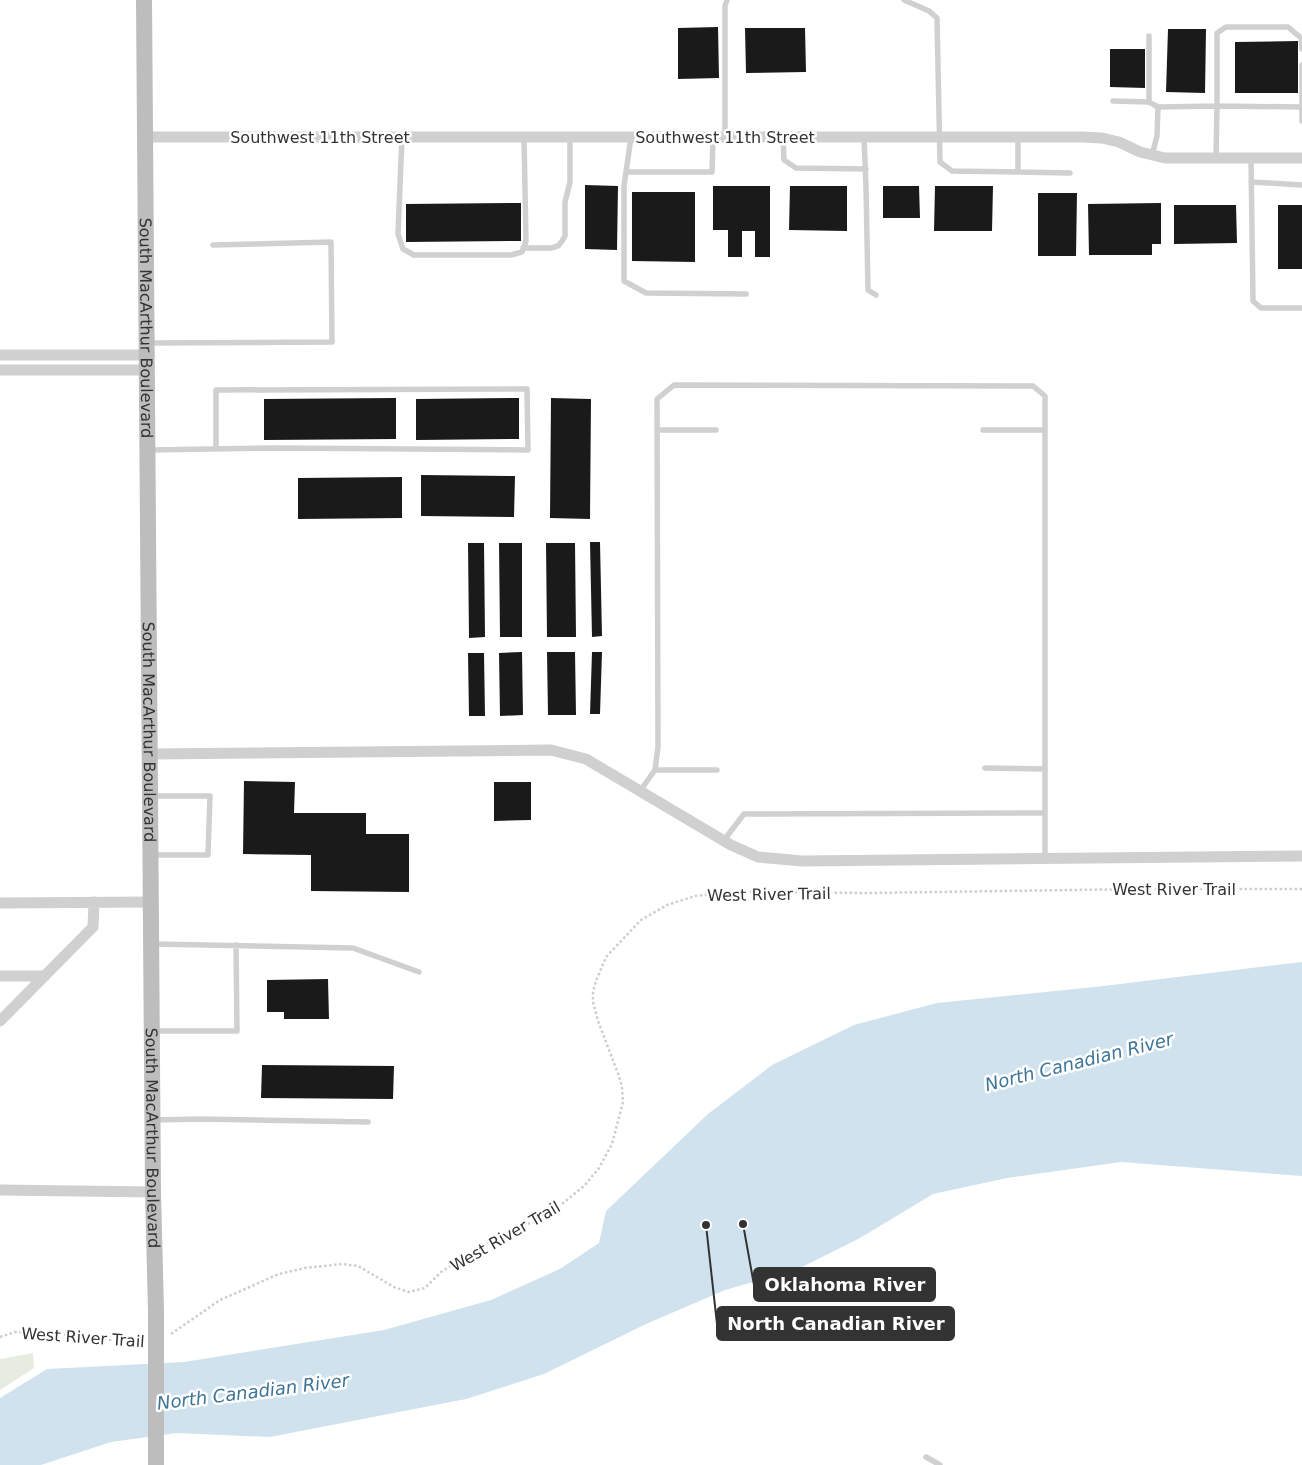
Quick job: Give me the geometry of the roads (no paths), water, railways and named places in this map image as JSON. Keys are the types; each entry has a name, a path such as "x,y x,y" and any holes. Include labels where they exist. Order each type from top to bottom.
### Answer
{"main road":[{"name":"South MacArthur Boulevard","path":"144,0 156,1465"}],"street":[{"name":"Southwest 11th Street","path":"145,137 1102,138 1119,142 1140,152 1165,158 1302,158"},
{"path":"0,355 147,356"},
{"path":"0,370 147,356"},
{"path":"150,754 551,750 586,759 724,840 758,857 802,861 1302,856"},
{"path":"0,1021 93,927 94,902"},
{"path":"0,903 151,902"},
{"path":"0,976 45,976"},
{"path":"0,1190 153,1192"}],"lane":[{"path":"725,137 725,6 727,0"},
{"path":"904,0 930,12 937,18 940,162 952,171 1070,173"},
{"path":"1216,158 1217,33 1226,27 1288,27 1301,38 1302,49"},
{"path":"1149,102 1150,36"},
{"path":"1302,64 1302,121"},
{"path":"1113,101 1149,102 1158,108 1217,106 1302,107"},
{"path":"1152,155 1157,136 1158,108"},
{"path":"402,137 398,234 403,249 414,255 511,256 522,252 526,241 524,137"},
{"path":"524,248 551,248 558,246 562,241 564,236 565,202 570,182 570,137"},
{"path":"631,137 624,186 624,281 646,293 746,294"},
{"path":"626,172 712,172 713,137"},
{"path":"783,137 784,160 796,168 866,170"},
{"path":"864,137 868,290 876,295"},
{"path":"1018,137 1018,172"},
{"path":"1251,158 1252,301 1260,308 1302,308"},
{"path":"1251,182 1302,185"},
{"path":"147,356 332,342 331,242 213,244"},
{"path":"640,791 655,770 658,747 657,399 674,385 1033,386 1045,396 1045,858"},
{"path":"148,450 528,450 527,389 216,390 216,449"},
{"path":"657,430 716,430"},
{"path":"983,430 1045,430"},
{"path":"985,768 1045,769"},
{"path":"655,770 717,770"},
{"path":"150,796 210,796 208,855 150,855"},
{"path":"724,840 744,814 1045,813"},
{"path":"151,944 353,948 419,972"},
{"path":"152,1031 237,1031 236,945"},
{"path":"152,1120 368,1122"},
{"path":"926,1457 940,1465"}],"water":[{"path":"1302,962 1302,1176 1121,1162 1007,1178 933,1194 860,1238 796,1270 725,1290 646,1324 544,1374 466,1399 270,1437 177,1433 111,1442 41,1465 0,1465 0,1398 47,1369 184,1362 384,1330 491,1300 560,1269 599,1243 606,1211 708,1114 772,1065 854,1025 937,1003 1095,987"}],"place":[{"name":"Oklahoma River","path":"743,1224"},
{"name":"North Canadian River","path":"706,1225"}]}
